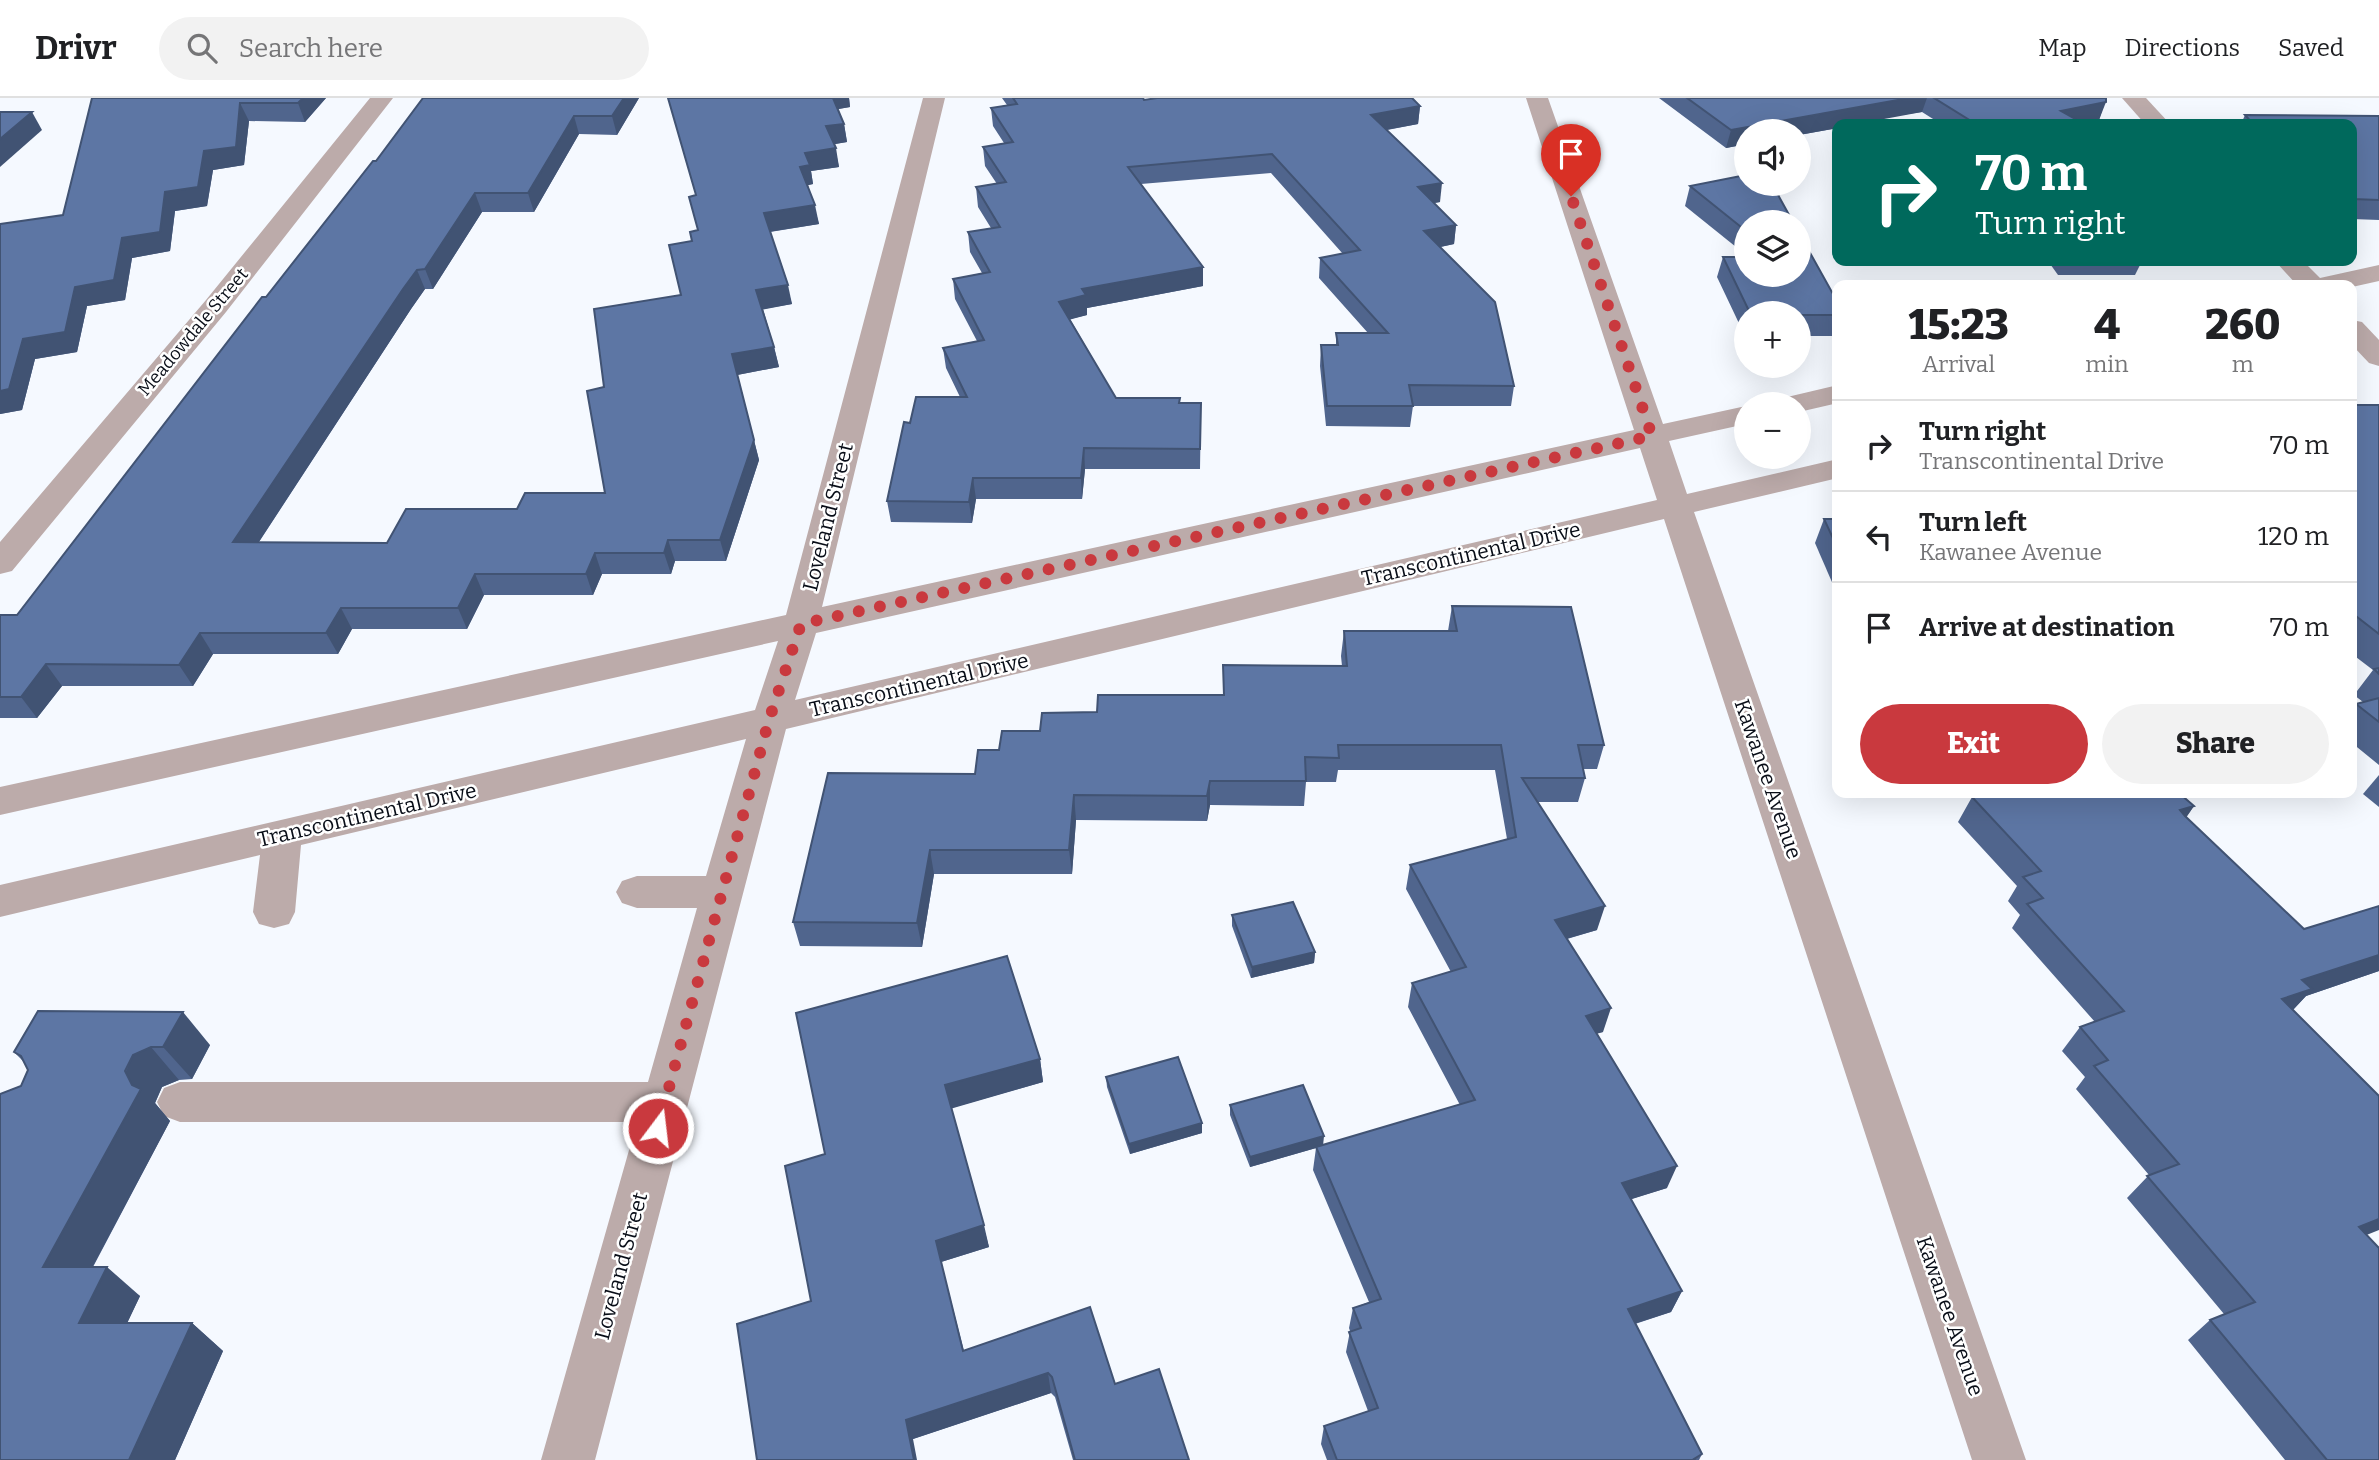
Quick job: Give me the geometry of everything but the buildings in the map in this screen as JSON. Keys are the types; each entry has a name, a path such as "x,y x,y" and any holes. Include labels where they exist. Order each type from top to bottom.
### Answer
{"street":[{"name":"Meadowdale Street","path":"0,563 216,306 382,98"},
{"name":"Loveland Street","path":"568,1460 769,720 801,624 934,98"},
{"name":"Kawanee Avenue","path":"1537,98 1998,1460"},
{"path":"2133,98 2153,119"},
{"path":"2293,266 2307,280"},
{"path":"2346,280 2379,273"},
{"path":"1811,400 1832,395"},
{"path":"0,801 1734,418"},
{"name":"Transcontinental Drive","path":"0,901 1832,469"},
{"path":"274,912 282,835"},
{"path":"637,892 723,891"},
{"path":"180,1102 665,1102"}],"route":[{"path":"658,1128 769,720 801,624 1652,436 1571,196"}]}
